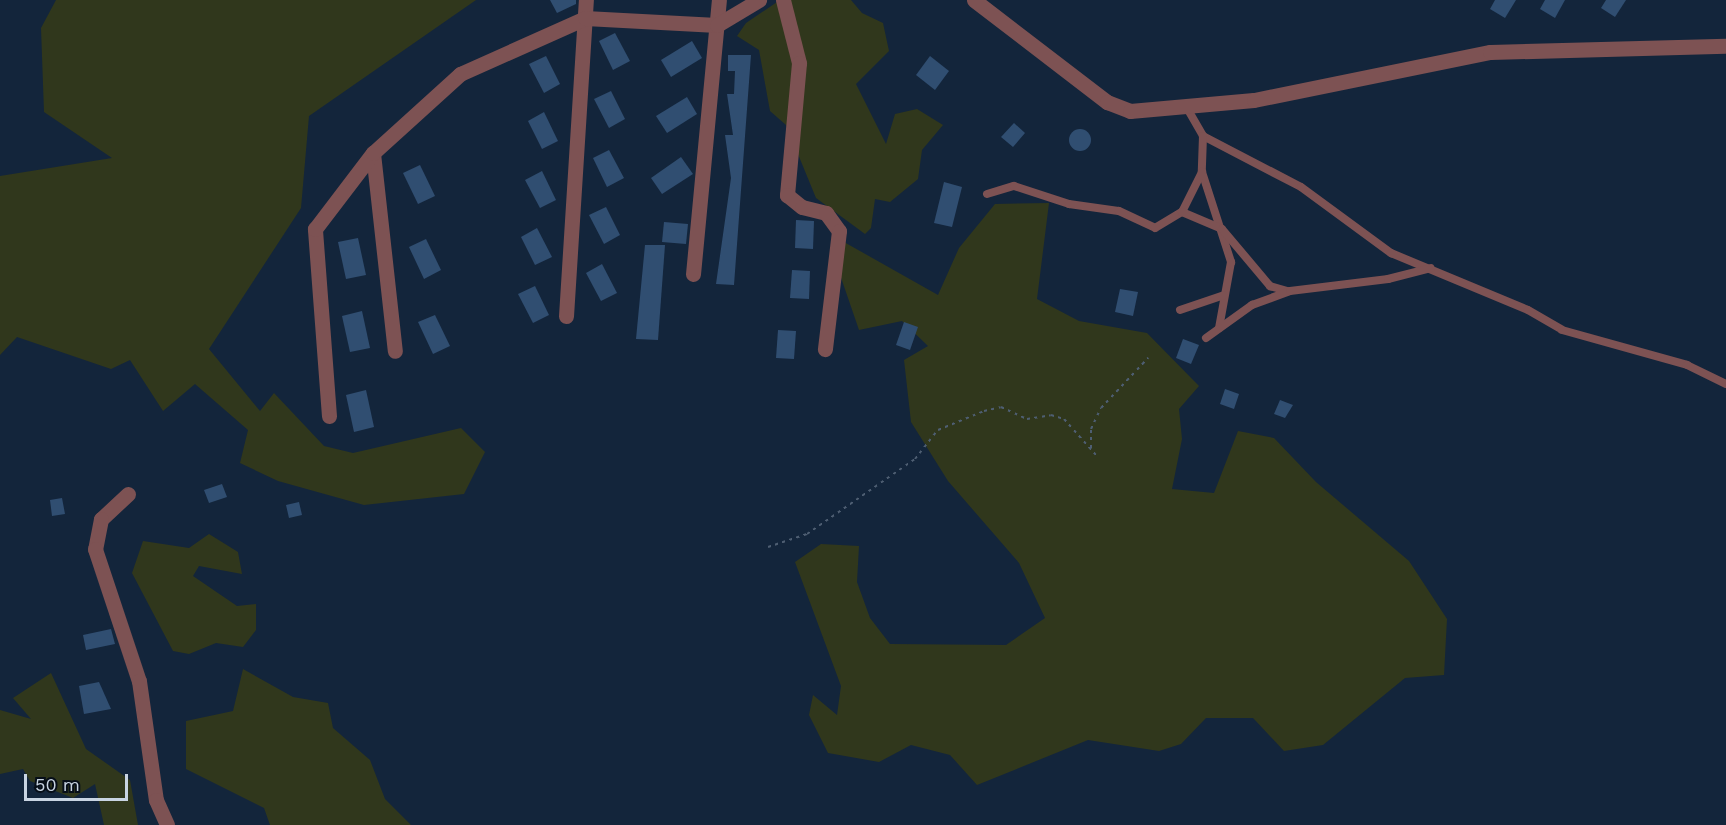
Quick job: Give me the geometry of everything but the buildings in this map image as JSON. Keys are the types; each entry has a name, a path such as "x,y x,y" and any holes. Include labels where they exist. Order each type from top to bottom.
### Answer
{"street":[{"path":"566,316 586,0"},
{"path":"693,274 719,0"},
{"path":"329,416 315,229 373,153 460,74 585,18 717,25 759,0"},
{"path":"783,0 798,63 787,195 802,207 826,213 839,231 825,349"},
{"path":"974,0 1107,102 1130,111 1187,108 1490,52 1726,46"},
{"path":"373,153 395,351"},
{"path":"128,494 101,519 95,549 139,681 156,800 167,825"}],"lane":[{"path":"1187,108 1203,136 1202,172 1222,229 1232,274 1224,295 1219,328"},
{"path":"1203,136 1301,187 1391,253 1433,267 1562,330 1687,365 1726,384"},
{"path":"987,194 1014,186 1069,204 1119,211 1155,228 1182,212 1202,172"},
{"path":"1182,212 1222,229 1270,285 1290,291"},
{"path":"1206,338 1252,305 1290,291 1388,279 1433,267"},
{"path":"1180,310 1224,295"}],"path":[{"path":"1091,449 1091,429 1101,408 1148,358"},
{"path":"768,547 807,534 915,459 938,430 954,420 1001,407 1027,419 1051,414 1064,419 1096,455"}],"green space":[{"path":"56,0 476,0 309,116 301,208 209,349 260,411 274,393 324,446 353,453 461,428 485,452 464,494 364,505 278,481 240,463 248,430 195,384 163,411 130,360 111,369 17,337 0,355 0,176 112,158 44,112 41,28"},
{"path":"780,0 851,0 862,13 883,23 889,51 856,84 886,144 895,114 917,109 943,125 922,150 918,179 890,202 875,199 871,228 865,234 816,198 786,125 770,111 759,50 737,36 746,23"},
{"path":"1049,203 1037,299 1079,321 1147,333 1199,386 1179,409 1182,439 1172,489 1214,493 1238,431 1274,438 1316,482 1409,561 1447,619 1444,675 1405,678 1323,745 1284,751 1253,718 1206,718 1181,744 1159,751 1088,740 977,785 950,755 911,745 879,762 828,753 809,715 813,695 837,715 841,686 795,562 821,544 859,546 857,582 870,618 890,644 1006,645 1045,618 1019,563 948,481 911,422 904,360 928,346 902,321 859,330 837,266 844,242 938,295 959,248 995,204"},
{"path":"209,534 238,552 242,574 199,566 193,576 237,606 256,604 256,630 243,647 216,643 189,654 173,651 132,573 143,541 189,548"},
{"path":"243,669 293,697 328,703 333,728 370,760 385,799 411,825 270,825 264,808 186,769 186,721 233,711"},
{"path":"51,673 86,749 130,780 138,825 104,825 95,784 73,798 30,781 23,769 0,774 0,710 31,719 13,698"}]}
